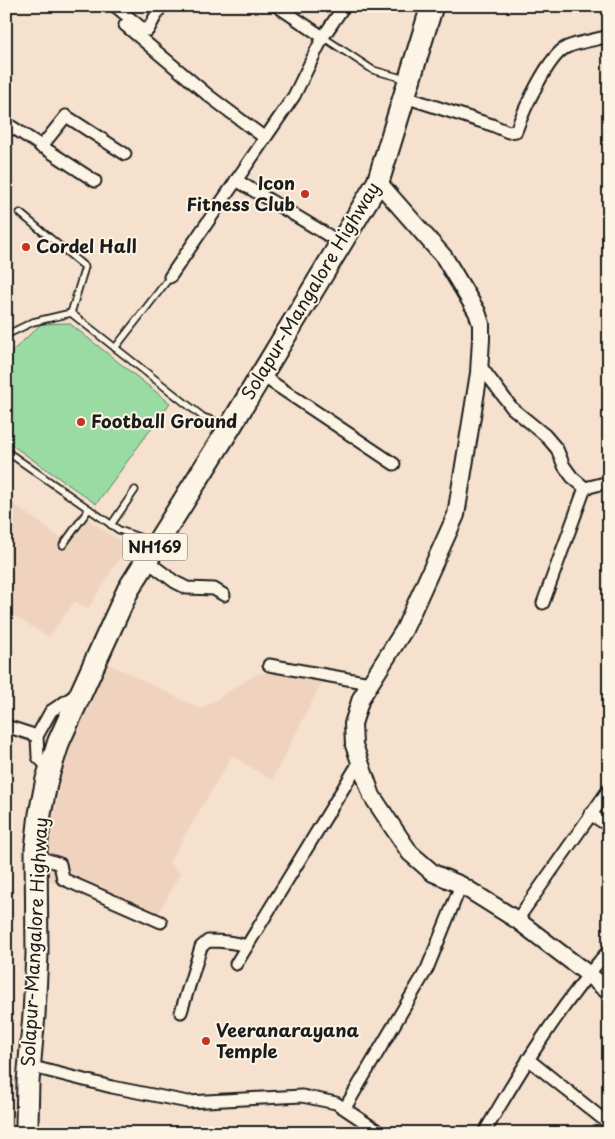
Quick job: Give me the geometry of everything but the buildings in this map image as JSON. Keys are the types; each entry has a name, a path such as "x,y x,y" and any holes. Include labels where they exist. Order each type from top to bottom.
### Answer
{"highway":[{"name":"Solapur-Mangalore Highway","path":"29,1133 27,1124 29,1066 37,954 36,856 40,814 50,769 59,741 128,590 230,427 378,182 432,6"}],"street":[{"path":"115,6 143,29 148,30 161,6"},
{"path":"277,6 323,38"},
{"path":"170,277 294,96 323,38 344,6"},
{"path":"125,25 209,96 265,138"},
{"path":"407,88 508,132 516,131 542,76 552,61 565,48 609,36"},
{"path":"41,147 66,116 125,154"},
{"path":"6,123 95,181"},
{"path":"236,180 341,243"},
{"path":"378,182 444,257 477,312 481,324 479,364 456,515 404,630 361,698 353,724 354,745 372,796 410,853 433,873 461,885 517,920 609,992"},
{"path":"479,364 512,408 545,435 557,449 564,466 572,477 585,488"},
{"path":"261,375 394,464"},
{"path":"585,488 609,482"},
{"path":"543,604 585,488"},
{"path":"152,552 175,582 187,588 214,590 224,595"},
{"path":"269,665 370,683"},
{"path":"50,769 38,757 37,736 52,711 81,692"},
{"path":"6,726 37,736"},
{"path":"236,964 360,762"},
{"path":"517,920 609,789"},
{"path":"590,814 609,826"},
{"path":"36,856 60,864 63,879 160,922"},
{"path":"345,1108 427,969 461,885"},
{"path":"181,1012 201,948 208,941 234,942 247,946"},
{"path":"484,1133 528,1058 588,974 609,950"},
{"path":"528,1058 609,1124"},
{"path":"29,1066 112,1087 188,1102 302,1096 336,1103 381,1133"}],"lane":[{"path":"323,38 373,70 407,88"},
{"path":"20,213 85,267 71,313"},
{"path":"115,348 170,277"},
{"path":"6,335 33,322 71,313"},
{"path":"71,313 203,417 230,427"},
{"path":"6,451 152,552"},
{"path":"111,525 135,490"},
{"path":"64,545 89,510"}],"shaded area":[{"path":"6,499 61,538 79,513 127,546 88,609 75,601 49,637 6,611"},
{"path":"103,661 201,709 258,673 317,673 323,680 272,780 232,756 169,862 180,873 156,918 42,878 45,796"}],"green space":[{"name":"Football Ground","path":"69,323 170,403 96,504 6,441 6,357 41,324"}],"place":[{"name":"Icon Fitness Club","path":"305,194"},
{"name":"Cordel Hall","path":"26,247"},
{"name":"Football Ground","path":"81,422"},
{"name":"Veeranarayana Temple","path":"206,1041"}]}
